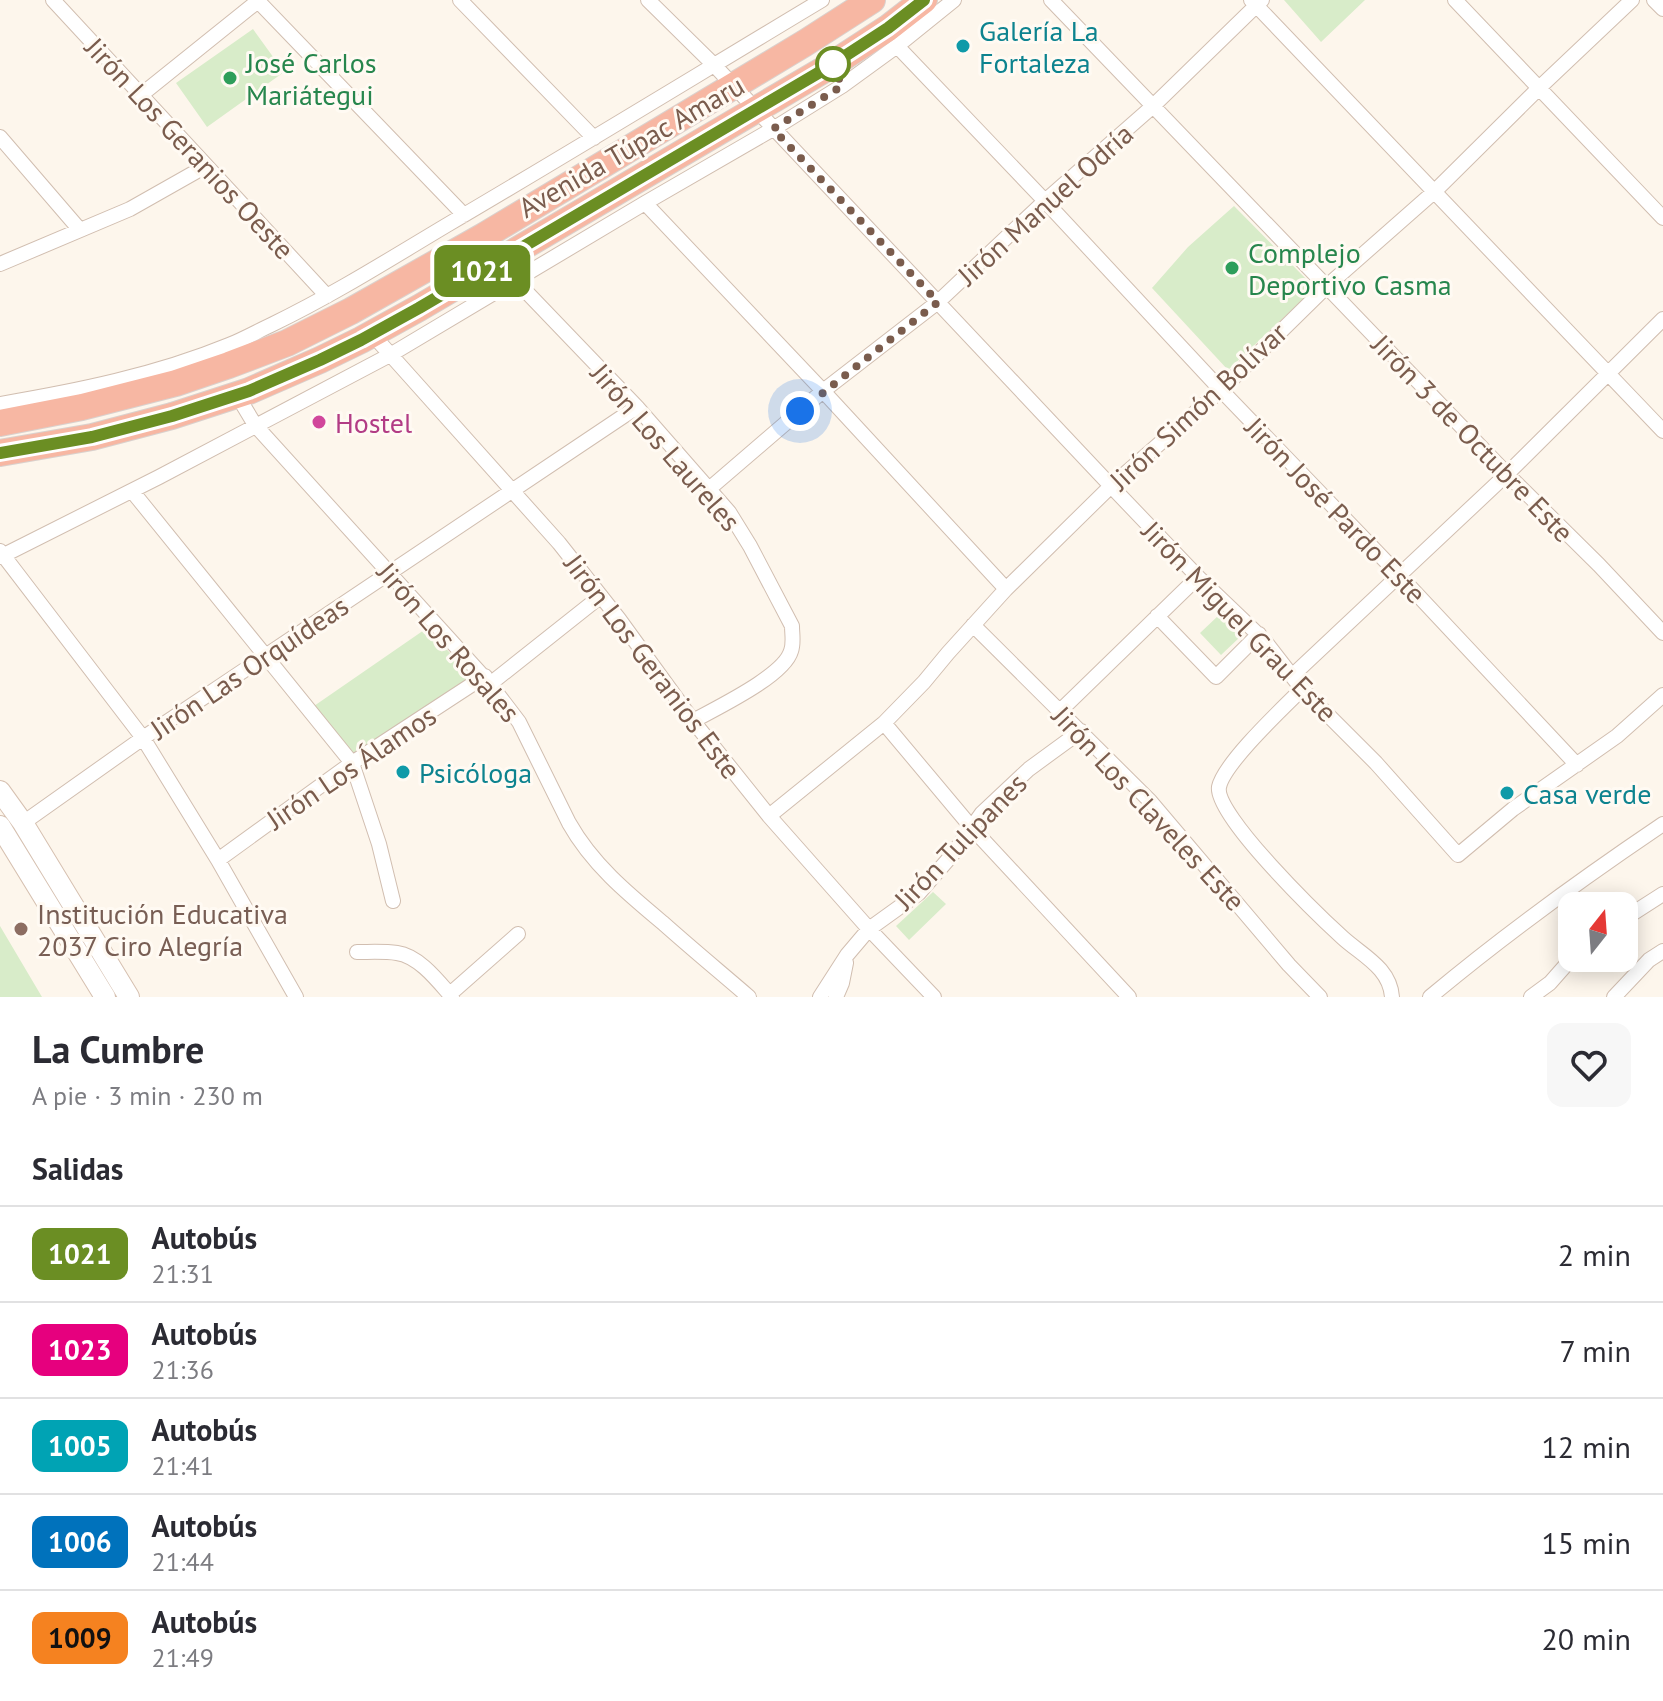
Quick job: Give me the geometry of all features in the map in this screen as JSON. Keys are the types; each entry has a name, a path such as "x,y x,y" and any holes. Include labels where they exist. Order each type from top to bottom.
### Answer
{"highway":[{"name":"Avenida Túpac Amaru","path":"0,423 82,407 176,383 287,343 351,311 471,243 872,0"},
{"name":"Avenida Túpac Amaru","path":"0,453 135,427 237,395 320,360 764,120 924,0"}],"street":[{"name":"Jirón Los Geranios Oeste","path":"53,0 327,296"},
{"path":"141,95 257,0 464,215"},
{"path":"460,0 594,138"},
{"name":"Jirón Miguel Grau Este","path":"648,0 714,65 1198,577 1259,634 1302,689 1376,763 1458,855 1513,809 1577,765"},
{"path":"0,404 116,381 231,345 327,296 822,0"},
{"name":"Avenida Túpac Amaru","path":"1,555 132,491 390,355 645,203 764,120 842,86 954,0"},
{"name":"Jirón 3 de Octubre Este","path":"1051,0 1663,633"},
{"path":"1455,0 1663,218"},
{"name":"Jirón Simón Bolívar","path":"769,816 884,723 1006,589 1111,486 1221,390 1326,287 1435,191 1632,0"},
{"path":"1654,0 1663,9"},
{"path":"1256,2 1663,431"},
{"name":"Jirón Manuel Odría","path":"709,489 823,391 938,302 1045,201 1152,107 1256,2"},
{"name":"Jirón José Pardo Este","path":"897,46 1577,765"},
{"path":"0,137 80,230"},
{"path":"0,264 130,209 206,166"},
{"path":"645,203 1006,589"},
{"name":"Jirón Los Laureles","path":"516,281 637,407 729,512 792,626 791,654 776,670 753,687 693,721"},
{"path":"1293,675 1507,474 1663,319"},
{"name":"Jirón Los Geranios Este","path":"372,334 559,543 769,816 934,997"},
{"name":"Jirón Los Rosales","path":"237,395 255,425 488,680 519,722 569,823 592,856 618,886 749,997"},
{"name":"Jirón Las Orquídeas","path":"23,823 143,738 637,407"},
{"path":"132,491 352,763 379,844 393,901"},
{"path":"1,555 143,738 218,860 296,997"},
{"path":"1060,711 1198,577"},
{"name":"Jirón Los Álamos","path":"218,860 352,763 488,680 601,596"},
{"path":"1157,616 1216,677 1259,634"},
{"name":"Jirón Los Claveles Este","path":"973,625 1150,801 1289,965 1320,997"},
{"path":"1302,689 1237,758 1220,785 1221,801 1264,859 1343,937 1380,968 1390,982 1392,997"},
{"path":"1577,765 1617,736 1663,695"},
{"path":"884,723 972,828 1129,997"},
{"name":"Jirón Tulipanes","path":"820,997 847,955 869,929 919,893 952,855 982,813 1029,769 1081,731"},
{"path":"0,791 23,823 129,997"},
{"path":"1430,997 1530,919 1663,824"},
{"path":"0,826 105,997"},
{"path":"1638,910 1663,894"},
{"path":"357,952 405,955 420,965 451,996 518,934"},
{"path":"1614,997 1649,960 1663,951"},
{"path":"836,997 847,955"},
{"path":"1531,997 1560,972"}],"green space":[{"path":"1284,0 1365,0 1321,42"},
{"name":"José Carlos Mariátegui","path":"253,29 284,72 207,127 176,83"},
{"name":"Complejo Deportivo Casma","path":"1234,206 1315,288 1228,370 1152,288 1188,247"},
{"path":"1219,615 1240,637 1221,655 1200,633"},
{"path":"427,628 473,678 353,757 314,706"},
{"path":"933,892 946,904 909,940 896,926"},
{"path":"0,926 42,997 0,997"}],"bus line":[{"name":"1021","path":"0,453 92,437 172,416 249,391 361,340 825,69 924,0"}],"place":[{"name":"Galería La Fortaleza","path":"963,46"},
{"name":"José Carlos Mariátegui","path":"230,78"},
{"name":"Complejo Deportivo Casma","path":"1232,268"},
{"name":"Hostel","path":"319,422"},
{"name":"Psicóloga","path":"403,772"},
{"name":"Casa verde","path":"1507,793"},
{"name":"Institución Educativa 2037 Ciro Alegría","path":"21,929"}],"route":[{"path":"800,411 938,302 773,129 842,86 833,64"}]}
